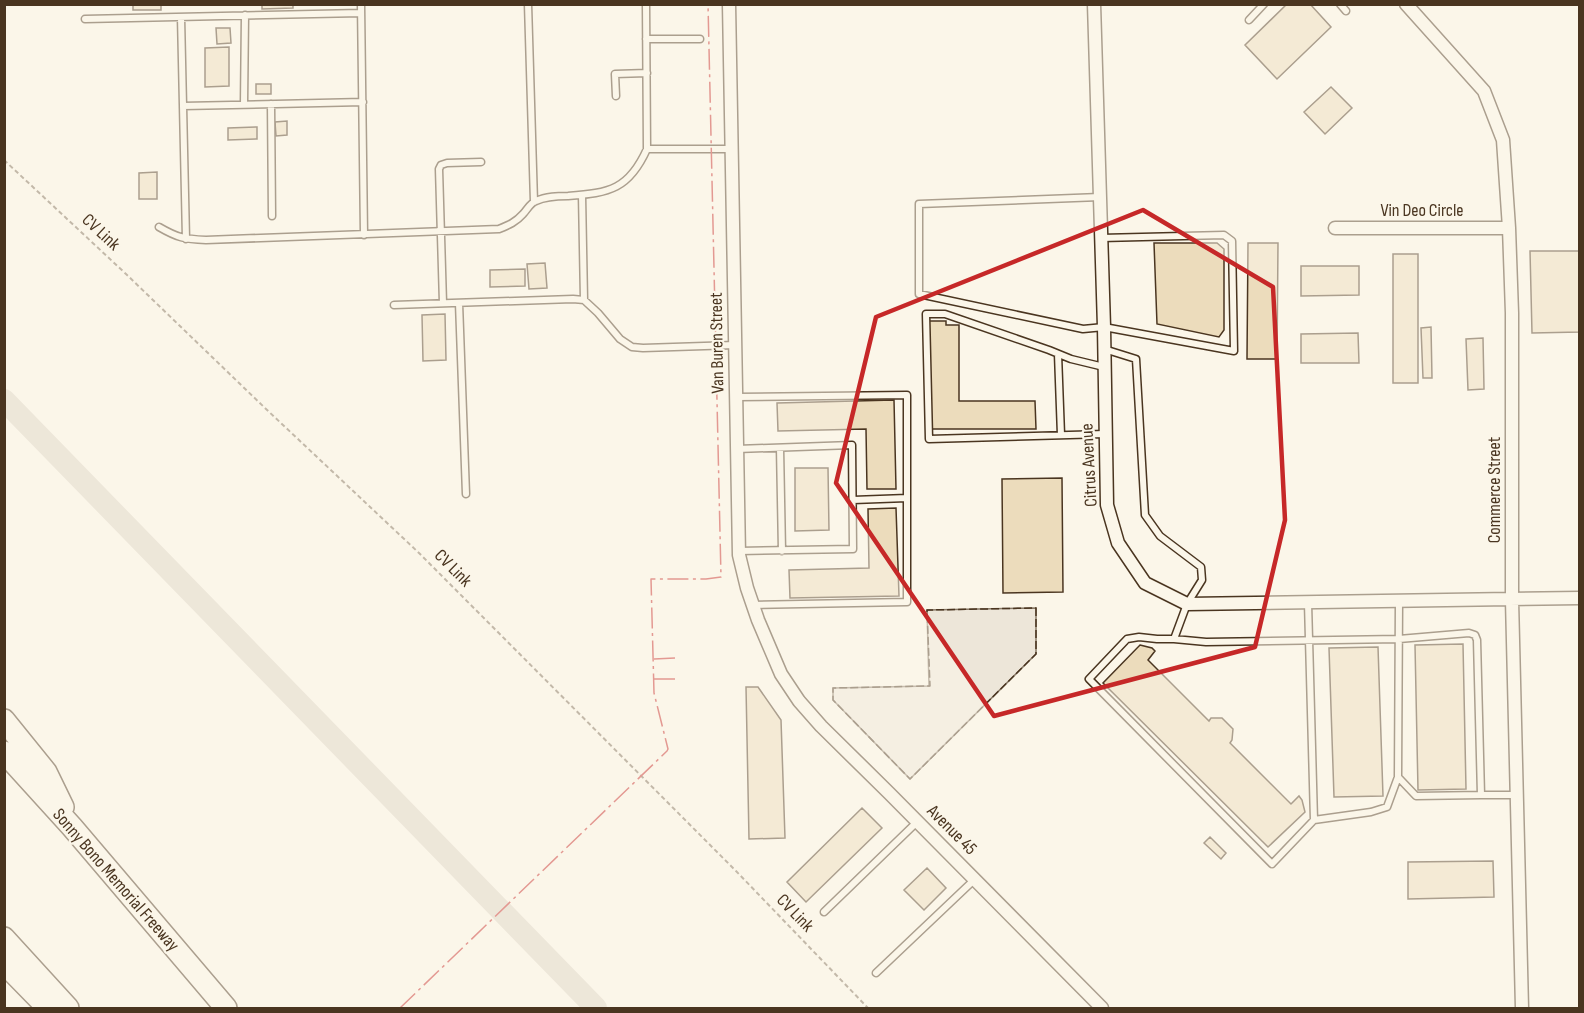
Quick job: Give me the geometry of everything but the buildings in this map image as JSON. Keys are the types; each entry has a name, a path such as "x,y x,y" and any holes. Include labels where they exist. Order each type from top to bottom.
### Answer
{"highway":[{"path":"4,720 46,772 72,827"},
{"name":"Sonny Bono Memorial Freeway","path":"4,752 72,827 226,1008"},
{"path":"4,938 68,1008"},
{"path":"4,963 48,1008"}],"street":[{"name":"Van Buren Street","path":"729,4 739,552 752,605 780,674"},
{"name":"Citrus Avenue","path":"1094,4 1107,505 1118,543 1146,583 1188,604 1580,598"},
{"name":"Commerce Street","path":"1406,4 1484,91 1503,140 1512,325 1512,600 1522,1008"},
{"name":"Vin Deo Circle","path":"1335,228 1509,228"},
{"name":"Avenue 45","path":"780,674 821,726 1102,1008"}],"lane":[{"path":"361,4 364,235"},
{"path":"528,4 534,202"},
{"path":"159,227 176,237 206,240 499,229 512,224 534,202 550,197 602,192 617,186 632,175 640,165 647,149 646,4"},
{"path":"1249,20 1264,4"},
{"path":"1340,4 1346,11"},
{"path":"85,19 361,13"},
{"path":"244,104 245,15"},
{"path":"181,17 186,239"},
{"path":"646,39 700,39"},
{"path":"615,96 615,74 647,73"},
{"path":"183,106 363,102"},
{"path":"271,104 272,216"},
{"path":"647,149 732,149"},
{"path":"443,303 439,169 441,165 447,163 481,162"},
{"path":"582,195 584,300"},
{"path":"1100,196 919,204 919,294 1083,329 1104,327 1234,351 1232,241 1224,235 1101,238"},
{"path":"394,305 584,300 620,339 632,347 735,345"},
{"path":"459,303 466,494"},
{"path":"1104,367 1071,359 945,314 926,314 929,439 1105,434"},
{"path":"1104,349 1136,359 1145,515 1160,536 1200,567 1202,572 1202,580 1188,604 1174,639"},
{"path":"1058,354 1061,435"},
{"path":"736,397 908,395 908,602 752,605"},
{"path":"737,449 852,446 853,549 739,552"},
{"path":"780,448 782,551"},
{"path":"852,500 908,498"},
{"path":"1399,602 1399,639 1398,777 1387,807 1371,812 1314,820 1272,864 1089,680 1127,639 1139,637 1206,642 1399,639 1469,633 1478,640 1481,795"},
{"path":"1308,603 1314,820"},
{"path":"1398,777 1416,796 1517,795"},
{"path":"824,912 918,822"},
{"path":"876,973 975,879"}],"path":[{"name":"CV Link","path":"4,160 419,553 736,871 868,1008"}],"highlighted area":[{"path":"1143,210 1273,287 1285,520 1255,647 994,716 836,483 876,317"}],"shaded area":[{"path":"1036,608 1036,654 910,779 833,700 833,688 929,686 927,610"}],"waterway":[{"path":"4,400 596,1008"}],"fence":[{"path":"1036,608 1036,654 910,779 833,700 833,688 930,686 927,610 1036,608"}],"power":[{"path":"400,1008 667,751 654,693 651,579 721,577 708,4"},
{"path":"654,659 677,658"},
{"path":"654,679 679,679"}]}
